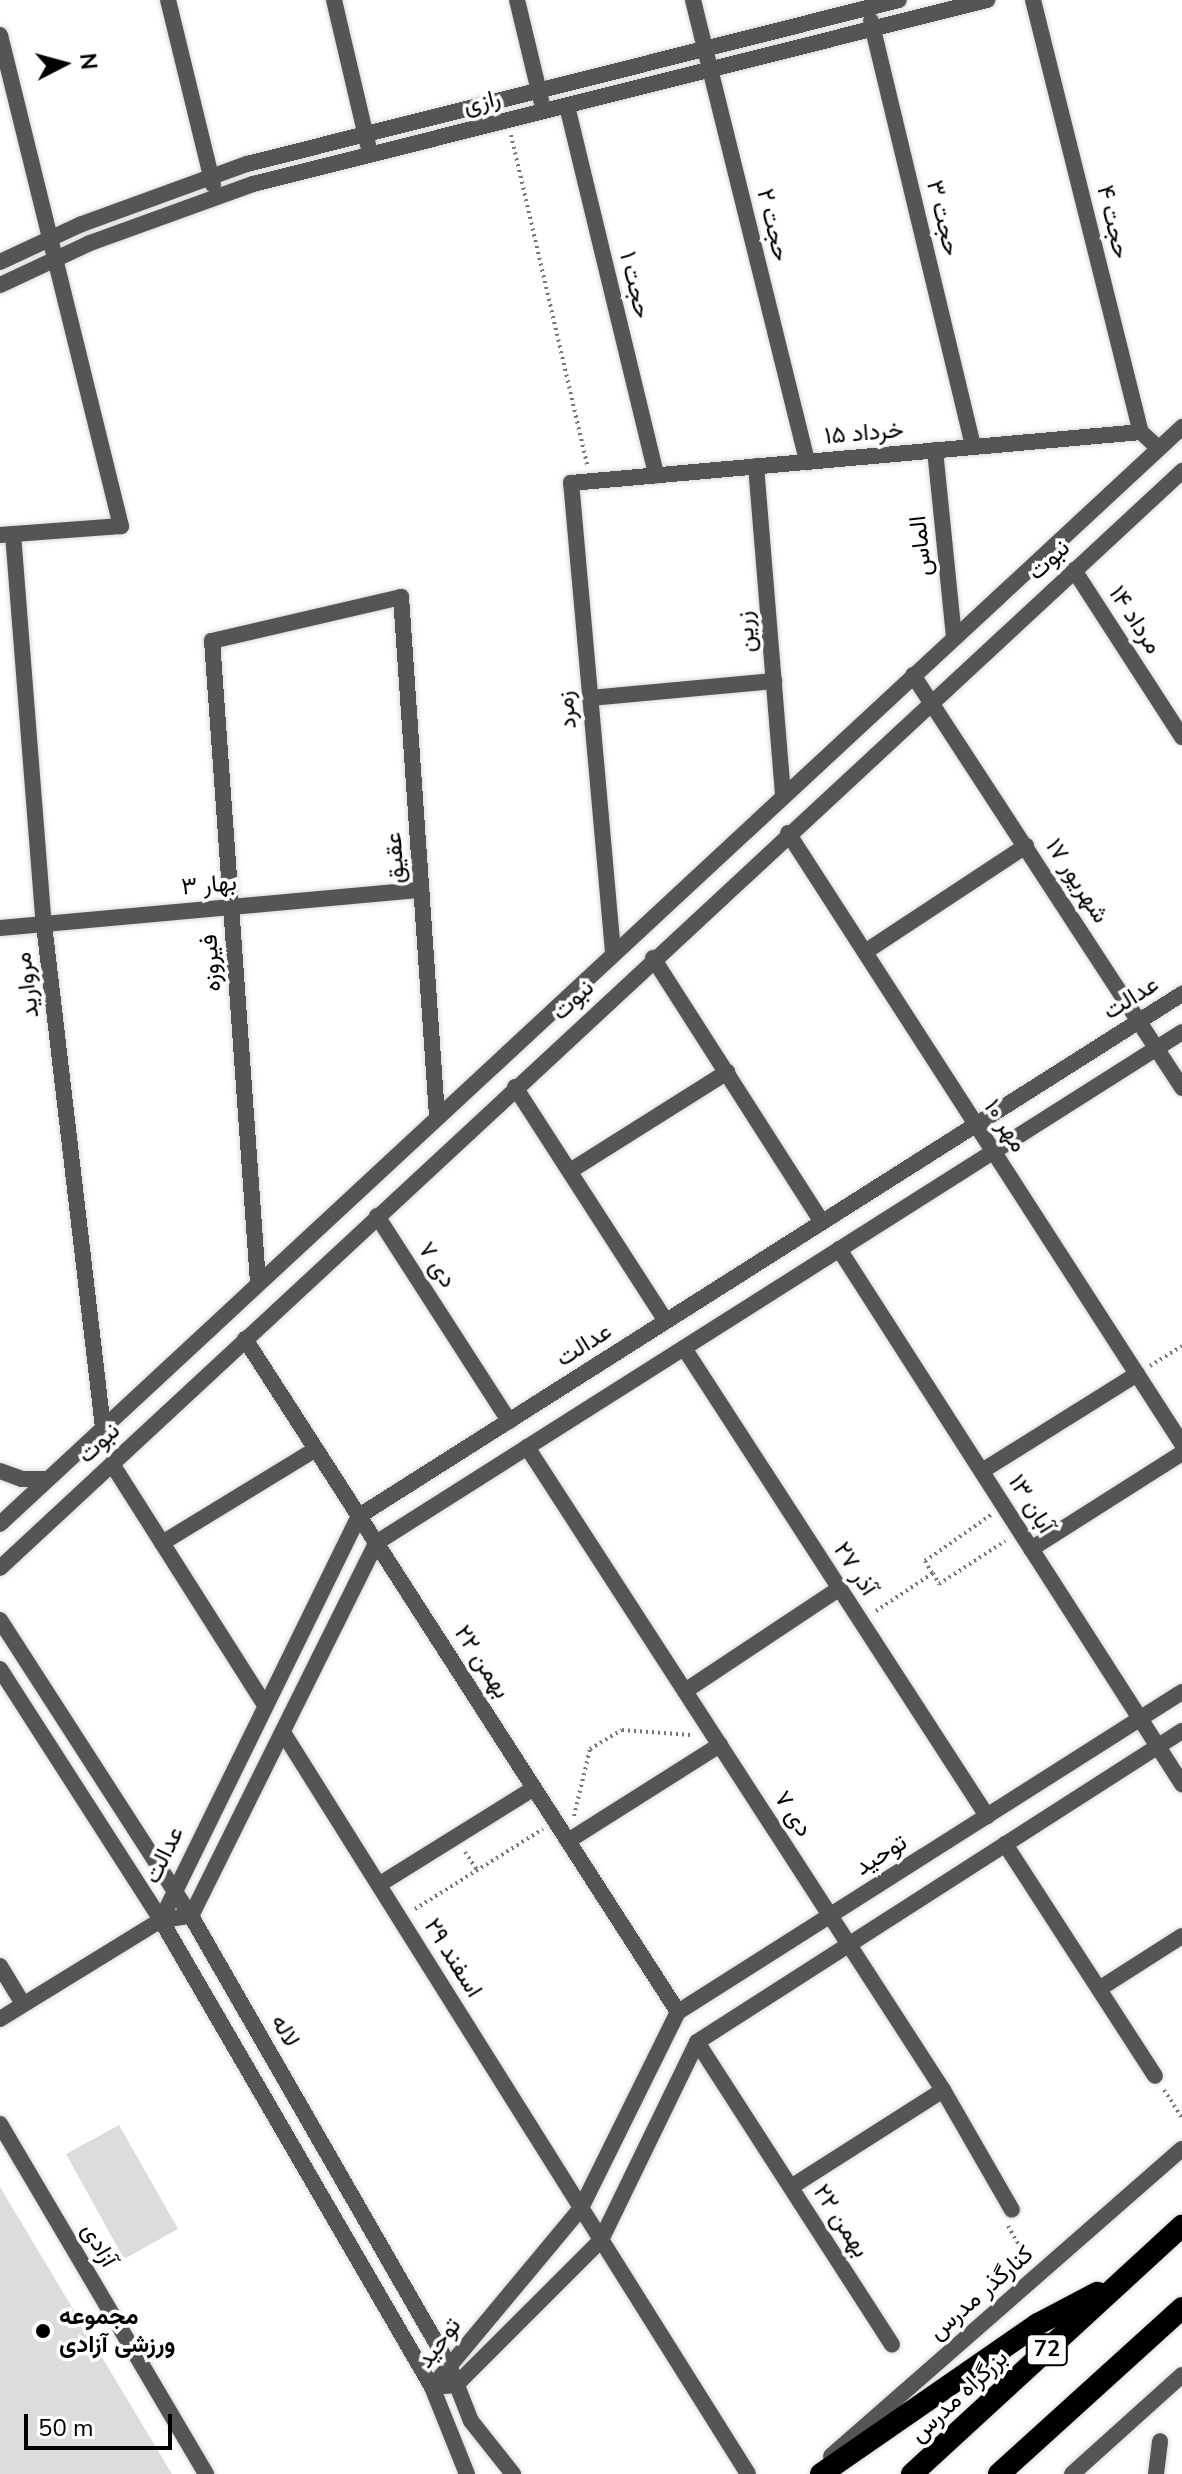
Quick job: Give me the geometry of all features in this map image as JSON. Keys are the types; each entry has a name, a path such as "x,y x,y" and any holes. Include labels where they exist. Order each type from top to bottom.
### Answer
{"highway":[{"name":"بزرگراه مدرس","path":"912,2474 1182,2226"},
{"path":"821,2474 1038,2324 1123,2280"},
{"name":"72","path":"999,2474 1182,2308"}],"street":[{"path":"168,0 217,197"},
{"path":"334,0 370,155"},
{"name":"حجت ۲","path":"693,0 807,462"},
{"name":"رازی","path":"0,262 50,239 211,177 705,50 867,4 899,0"},
{"name":"رازی","path":"0,285 55,259 217,197 370,155 987,0"},
{"name":"حجت ۴","path":"1033,0 1141,432"},
{"path":"522,1 543,111"},
{"name":"حجت ۳","path":"867,4 973,447"},
{"path":"0,35 121,526 6,535"},
{"name":"حجت ۱","path":"567,106 656,475"},
{"path":"137,204 143,224"},
{"name":"نبوت","path":"0,1524 783,794 1182,427"},
{"path":"1141,432 1158,448"},
{"name":"۱۵ خرداد","path":"590,481 1141,432"},
{"name":"الماس","path":"935,450 954,637"},
{"name":"زرین","path":"756,466 783,794"},
{"name":"نبوت","path":"0,1568 653,958 1182,471"},
{"name":"زمرد","path":"590,481 571,483 613,952"},
{"name":"مروارید","path":"6,535 44,924 103,1428"},
{"name":"۱۴ مرداد","path":"1074,570 1177,719 1182,737"},
{"name":"عقیق","path":"212,641 401,597 437,1116"},
{"name":"فیروزه","path":"212,641 258,1282"},
{"name":"۱۷ شهریور","path":"913,675 1182,1088"},
{"path":"590,698 774,681"},
{"name":"۱۰ مهر","path":"788,833 1182,1444"},
{"path":"865,952 1026,846"},
{"name":"بهار ۳","path":"0,928 421,890"},
{"path":"653,958 822,1222"},
{"name":"عدالت","path":"191,1916 161,1920 173,1890 359,1516 1182,994"},
{"path":"191,1916 284,1734 376,1543 1182,1032"},
{"path":"570,1171 727,1072"},
{"path":"515,1087 666,1321"},
{"name":"۷ دی","path":"377,1216 509,1421"},
{"name":"۱۳ آبان","path":"839,1249 1182,1784"},
{"name":"۲۲ بهمن","path":"245,1339 678,2012"},
{"name":"۲۷ آذر","path":"684,1348 987,1816"},
{"path":"982,1471 1137,1374"},
{"name":"۷ دی","path":"527,1447 943,2090 1012,2210"},
{"path":"162,1543 316,1449"},
{"path":"1031,1549 1182,1453"},
{"path":"112,1464 265,1705"},
{"path":"0,1471 22,1479 48,1479"},
{"path":"685,1691 840,1588"},
{"name":"لاله","path":"0,1620 191,1916 449,2365 471,2421 513,2474"},
{"path":"0,1669 161,1920 432,2387 467,2474"},
{"name":"توحید","path":"432,2387 581,2208 678,2012 1182,1692"},
{"path":"697,2042 1182,1731"},
{"name":"۲۹ اسفند","path":"284,1734 601,2240"},
{"path":"568,1841 717,1740"},
{"path":"380,1884 534,1788"},
{"path":"1005,1844 1155,2076"},
{"path":"0,2019 161,1920"},
{"path":"1099,1989 1182,1936"},
{"path":"0,1966 23,2004"},
{"name":"۲۲ بهمن","path":"697,2042 892,2345"},
{"name":"توحید","path":"432,2387 456,2385 601,2240 697,2042"},
{"path":"791,2187 943,2090"},
{"name":"آزادی","path":"0,2124 206,2474"},
{"name":"کنارگذر مدرس","path":"811,2474 1182,2149"},
{"path":"601,2240 748,2474"},
{"path":"1072,2474 1182,2375"},
{"path":"1156,2474 1160,2441"}],"path":[{"path":"507,121 590,481"},
{"path":"1137,1374 1182,1346"},
{"path":"1004,1506 925,1561 939,1584 1020,1531"},
{"path":"860,1621 933,1573"},
{"path":"568,1841 590,1749 622,1730 717,1740"},
{"path":"400,1918 555,1822"},
{"path":"455,1837 477,1870"},
{"path":"1155,2076 1182,2118"},
{"path":"1012,2210 1006,2224 1037,2276"}],"shaded area":[{"path":"119,2125 178,2229 124,2259 66,2154"},
{"name":"مجموعه ورزشی آزادی","path":"0,2187 172,2474 0,2474"}],"place":[{"name":"مجموعه ورزشی آزادی","path":"43,2331"}]}
